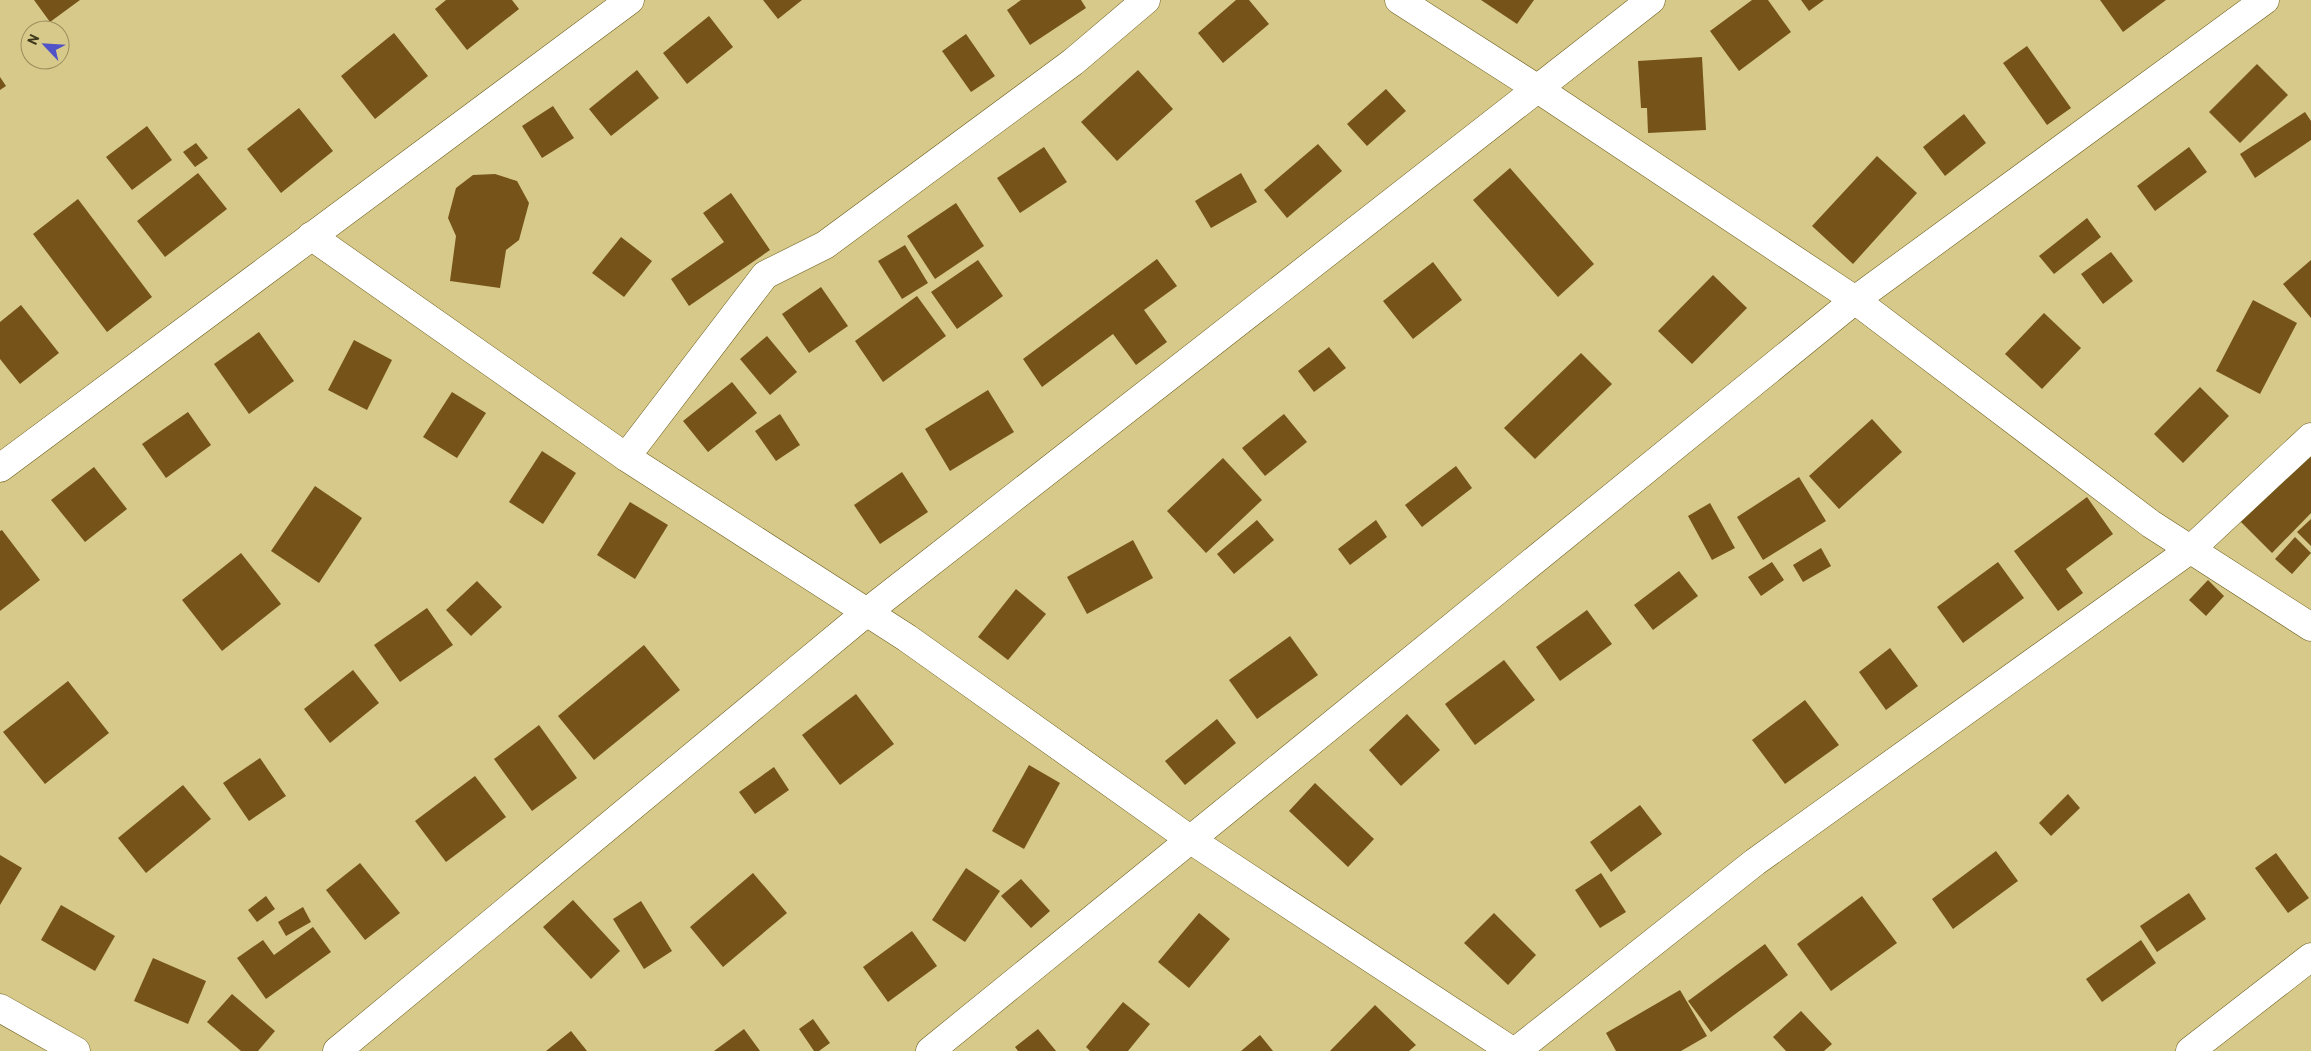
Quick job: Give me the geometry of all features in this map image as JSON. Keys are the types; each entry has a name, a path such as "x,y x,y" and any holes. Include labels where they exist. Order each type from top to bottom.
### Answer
{"street":[{"path":"0,468 630,0"},
{"path":"626,457 764,275 825,245 1073,62 1146,0"},
{"path":"1400,0 1538,89 1855,300 2151,524 2311,627"},
{"path":"337,1051 867,612 1651,0"},
{"path":"930,1051 1855,300 2265,0"},
{"path":"311,236 626,457 907,638 1191,840 1514,1051 1755,862 2191,549 2311,437"},
{"path":"2190,1051 2311,957"},
{"path":"0,1008 76,1051"}],"building":[{"path":"34,0 80,0 53,20 49,20"},
{"path":"446,0 512,0 519,9 467,50 435,9"},
{"path":"763,0 802,0 778,19"},
{"path":"1021,0 1081,0 1086,8 1030,45 1007,10"},
{"path":"1236,0 1249,0 1269,24 1223,63 1198,33"},
{"path":"1481,0 1534,0 1517,24"},
{"path":"1752,0 1768,0 1791,32 1739,71 1710,31"},
{"path":"1801,0 1824,0 1809,11"},
{"path":"2100,0 2166,0 2123,32"},
{"path":"709,16 733,47 687,84 663,53"},
{"path":"394,33 428,76 375,119 341,76"},
{"path":"966,34 995,76 971,92 942,51"},
{"path":"2027,46 2071,108 2047,125 2003,63"},
{"path":"1702,57 1706,130 1648,133 1647,108 1641,108 1638,61"},
{"path":"2257,64 2288,95 2240,143 2209,112"},
{"path":"637,70 659,98 611,136 589,109"},
{"path":"1138,70 1173,109 1117,161 1081,122"},
{"path":"0,77 6,86 0,90"},
{"path":"1386,89 1406,111 1367,146 1347,124"},
{"path":"553,106 574,138 542,158 522,126"},
{"path":"299,108 333,151 281,193 247,149"},
{"path":"2305,112 2311,121 2311,140 2255,178 2240,154"},
{"path":"1964,114 1986,143 1945,176 1923,147"},
{"path":"147,126 172,160 132,190 106,157"},
{"path":"196,143 208,158 195,167 183,152"},
{"path":"1318,144 1342,171 1287,218 1264,190"},
{"path":"1044,147 1067,182 1020,213 997,178"},
{"path":"2189,147 2207,172 2155,211 2137,186"},
{"path":"1877,156 1917,193 1853,264 1812,226"},
{"path":"1510,168 1594,264 1558,297 1473,200"},
{"path":"198,173 227,209 165,257 137,221"},
{"path":"1241,173 1257,202 1211,228 1195,201"},
{"path":"495,174 517,181 529,203 519,240 506,250 500,288 450,281 456,236 448,218 456,188 473,175"},
{"path":"731,193 770,250 689,306 671,279 724,242 703,213"},
{"path":"78,199 152,297 107,332 33,234"},
{"path":"956,203 984,246 935,279 907,236"},
{"path":"2087,218 2101,237 2054,274 2039,256"},
{"path":"621,237 652,261 624,297 592,273"},
{"path":"905,245 928,283 902,299 878,261"},
{"path":"2111,252 2133,281 2103,304 2081,274"},
{"path":"1157,259 1177,286 1144,310 1167,342 1136,365 1113,334 1042,387 1023,359"},
{"path":"978,260 1003,296 957,329 931,292"},
{"path":"2311,260 2311,318 2283,284"},
{"path":"1433,262 1462,300 1413,339 1383,301"},
{"path":"1713,275 1747,308 1692,364 1658,331"},
{"path":"821,287 848,326 809,353 782,314"},
{"path":"917,296 946,336 883,382 855,341"},
{"path":"2253,300 2297,323 2260,394 2216,371"},
{"path":"21,305 59,353 20,384 0,359 0,322"},
{"path":"2044,313 2081,348 2042,389 2005,354"},
{"path":"259,332 294,381 249,414 214,364"},
{"path":"767,336 797,372 770,395 740,359"},
{"path":"354,340 392,360 367,410 328,390"},
{"path":"1329,347 1346,368 1314,392 1298,371"},
{"path":"1581,353 1612,384 1535,459 1504,428"},
{"path":"732,382 757,413 708,452 683,421"},
{"path":"2200,387 2229,416 2183,463 2154,434"},
{"path":"988,390 1014,432 950,471 925,429"},
{"path":"452,392 486,413 457,458 423,437"},
{"path":"188,412 211,445 166,478 142,444"},
{"path":"780,414 800,445 776,461 755,431"},
{"path":"1284,414 1307,442 1265,476 1242,448"},
{"path":"1872,419 1902,452 1839,509 1809,476"},
{"path":"2311,449 2311,513 2272,553 2240,521"},
{"path":"542,451 576,473 543,524 509,502"},
{"path":"1223,458 1262,500 1206,553 1167,511"},
{"path":"1456,466 1472,488 1422,527 1405,505"},
{"path":"94,467 127,509 85,542 51,500"},
{"path":"902,472 928,512 880,544 854,505"},
{"path":"1799,477 1826,521 1763,560 1737,517"},
{"path":"315,486 362,518 319,583 271,551"},
{"path":"2087,497 2113,534 2066,569 2083,593 2058,611 2014,551"},
{"path":"630,502 668,525 635,579 597,555"},
{"path":"1710,503 1735,548 1712,560 1688,516"},
{"path":"2311,519 2311,546 2297,532"},
{"path":"1257,520 1274,540 1234,574 1217,554"},
{"path":"1376,520 1387,537 1350,565 1338,549"},
{"path":"2,530 40,580 0,611 0,531"},
{"path":"2295,537 2311,553 2292,574 2275,559"},
{"path":"1133,540 1153,578 1087,614 1067,577"},
{"path":"1821,548 1831,566 1803,582 1793,565"},
{"path":"241,553 281,604 222,651 182,600"},
{"path":"1772,562 1784,580 1761,596 1748,577"},
{"path":"1998,562 2024,598 1963,643 1937,607"},
{"path":"1679,571 1698,596 1653,630 1634,605"},
{"path":"2208,580 2224,596 2206,616 2189,600"},
{"path":"477,581 502,607 471,636 446,610"},
{"path":"1016,589 1046,614 1008,660 978,637"},
{"path":"427,608 453,645 400,682 374,645"},
{"path":"1587,610 1612,644 1560,681 1536,647"},
{"path":"1290,636 1318,675 1257,719 1229,680"},
{"path":"644,645 680,690 594,760 558,716"},
{"path":"1890,648 1918,686 1886,710 1859,672"},
{"path":"1504,660 1535,700 1475,745 1445,704"},
{"path":"353,670 379,703 330,743 304,709"},
{"path":"68,681 109,733 45,784 3,732"},
{"path":"856,694 894,744 840,785 802,735"},
{"path":"1805,700 1839,745 1785,784 1752,740"},
{"path":"1407,714 1440,750 1401,786 1369,750"},
{"path":"1217,719 1236,743 1185,785 1165,761"},
{"path":"539,725 577,778 532,811 494,759"},
{"path":"260,758 286,796 249,821 223,783"},
{"path":"1029,765 1060,783 1024,849 992,831"},
{"path":"774,767 789,790 755,814 739,792"},
{"path":"475,776 506,817 446,862 415,821"},
{"path":"1315,783 1374,839 1348,867 1289,811"},
{"path":"183,785 211,819 146,873 118,838"},
{"path":"2068,794 2080,808 2051,836 2039,823"},
{"path":"1640,805 1662,834 1611,872 1590,842"},
{"path":"1996,851 2018,881 1953,929 1932,899"},
{"path":"2276,853 2309,898 2288,913 2255,868"},
{"path":"0,855 22,868 0,905"},
{"path":"360,863 400,913 365,940 326,890"},
{"path":"966,868 1000,891 965,942 932,920"},
{"path":"753,873 787,913 723,967 690,927"},
{"path":"1601,873 1626,912 1600,928 1575,890"},
{"path":"1021,879 1050,911 1031,928 1001,896"},
{"path":"2189,893 2206,919 2157,952 2140,926"},
{"path":"266,896 275,909 257,922 248,910"},
{"path":"1862,896 1897,943 1831,991 1797,944"},
{"path":"573,900 620,951 591,979 543,927"},
{"path":"641,901 672,951 644,969 613,919"},
{"path":"61,905 115,936 95,971 41,940"},
{"path":"303,907 311,922 286,936 278,922"},
{"path":"1199,913 1230,939 1189,988 1158,962"},
{"path":"1494,913 1536,955 1508,985 1464,943"},
{"path":"313,927 331,952 266,999 237,958 263,940 274,955"},
{"path":"912,931 937,966 888,1002 863,967"},
{"path":"2141,940 2156,963 2102,1002 2086,979"},
{"path":"1765,944 1788,975 1711,1032 1688,1001"},
{"path":"153,958 206,981 188,1024 134,1001"},
{"path":"1680,990 1707,1036 1681,1051 1616,1051 1606,1033"},
{"path":"232,994 275,1031 258,1051 241,1051 207,1022"},
{"path":"1123,1002 1150,1024 1128,1051 1090,1051 1086,1047"},
{"path":"1375,1005 1416,1045 1409,1051 1330,1051"},
{"path":"1801,1011 1832,1044 1824,1051 1786,1051 1773,1037"},
{"path":"813,1019 830,1043 819,1051 814,1051 799,1029"},
{"path":"744,1029 760,1051 714,1051"},
{"path":"1038,1029 1056,1051 1018,1051 1015,1047"},
{"path":"571,1031 587,1051 546,1051"},
{"path":"1260,1035 1273,1051 1241,1051"}]}
